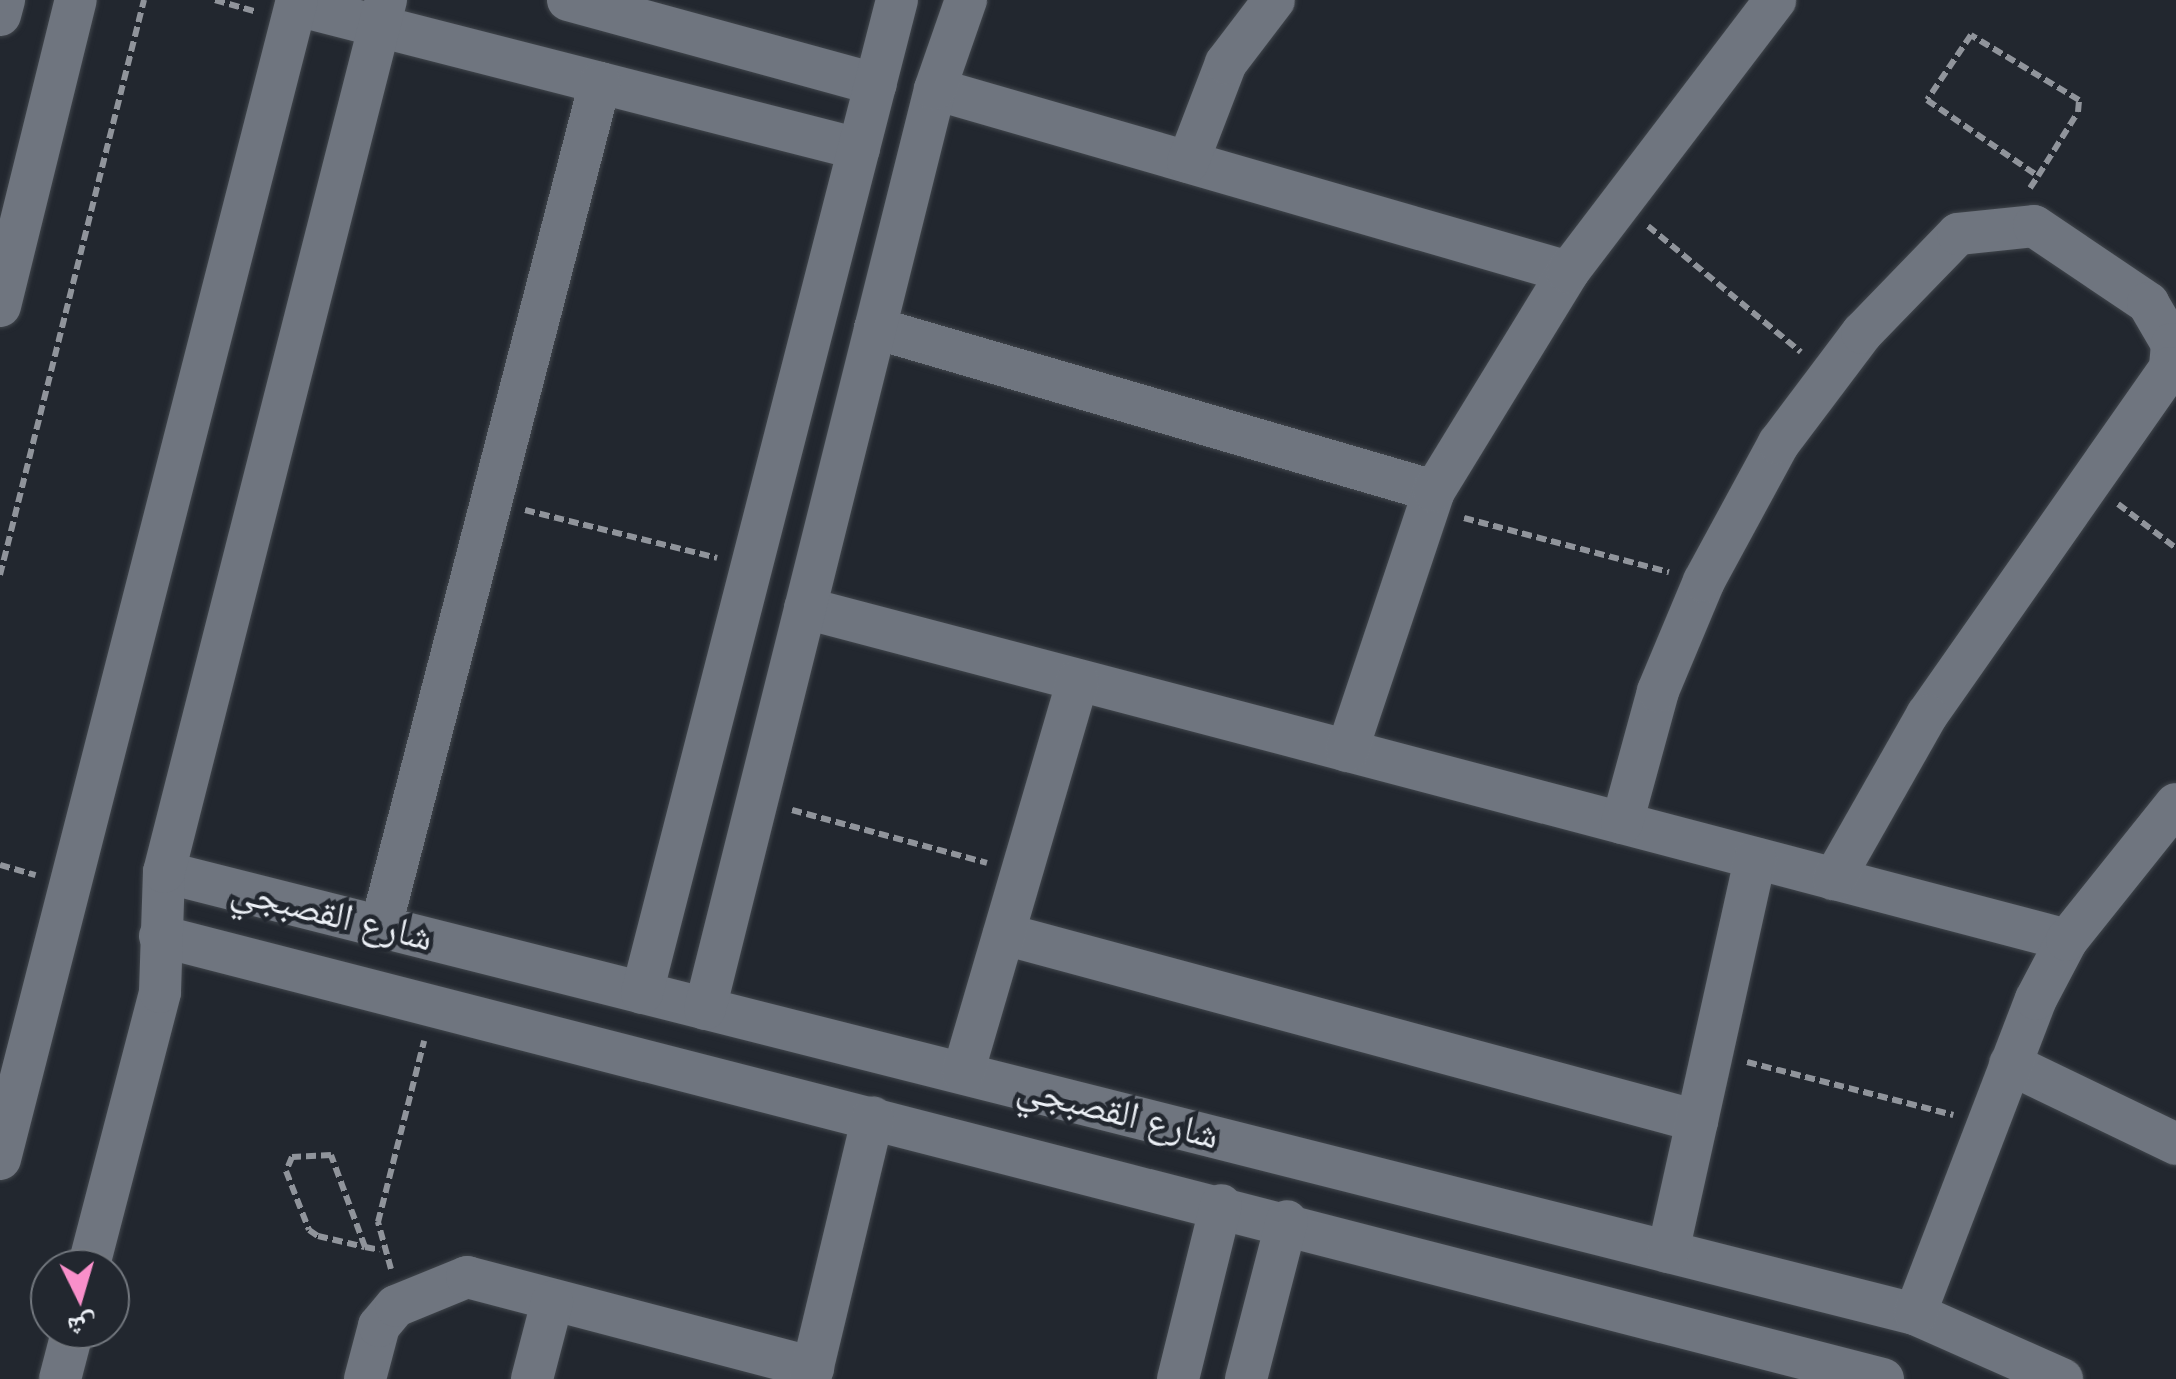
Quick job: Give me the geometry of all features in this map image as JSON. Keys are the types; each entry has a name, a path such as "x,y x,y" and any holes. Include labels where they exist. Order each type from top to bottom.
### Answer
{"street":[{"path":"0,15 4,0"},
{"path":"0,306 76,0"},
{"path":"568,0 876,84"},
{"path":"642,992 897,0"},
{"path":"705,1009 935,89 966,0"},
{"path":"1188,162 1226,63 1274,0"},
{"path":"1346,751 1431,500 1568,272 1775,0"},
{"path":"0,1160 297,3 382,13 600,83 859,149"},
{"path":"93,1249 160,992 164,872 382,13"},
{"path":"381,926 600,83"},
{"path":"935,89 1568,272"},
{"path":"1622,823 1658,691 1704,581 1780,443 1830,376 1958,234 2008,223 2058,236 2148,303 2172,344 2159,389 2089,482 1927,715 1834,879"},
{"path":"874,328 1431,500"},
{"path":"805,608 2067,940"},
{"path":"963,1073 1078,680"},
{"path":"1915,1314 2010,1064 2067,940 2176,804"},
{"path":"1668,1252 1755,858"},
{"name":"شارع القصبجي","path":"164,872 1915,1314 2062,1379"},
{"path":"309,974 324,912"},
{"path":"1004,934 1697,1121"},
{"name":"شارع القصبجي","path":"160,936 1458,1264 1883,1379"},
{"path":"2010,1064 2176,1144"},
{"path":"365,1379 379,1326 417,1291 467,1277 812,1374 873,1117"},
{"path":"1458,1264 1472,1202"},
{"path":"1178,1379 1222,1205"},
{"path":"1246,1379 1287,1222"},
{"path":"1200,1292 1265,1309"},
{"path":"532,1379 552,1302"},
{"path":"60,1379 67,1349"}],"path":[{"path":"0,575 144,0"},
{"path":"2008,223 2038,176 2079,100 1971,35 1928,100 2038,176"},
{"path":"1620,203 1830,376"},
{"path":"2089,482 2176,548"},
{"path":"1431,500 1704,581"},
{"path":"492,502 752,567"},
{"path":"757,801 1022,872"},
{"path":"380,1250 378,1222 434,1006"},
{"path":"1712,1053 1986,1124"},
{"path":"364,1246 331,1155 292,1157 286,1170 309,1230 364,1246 380,1250 417,1291"}]}
